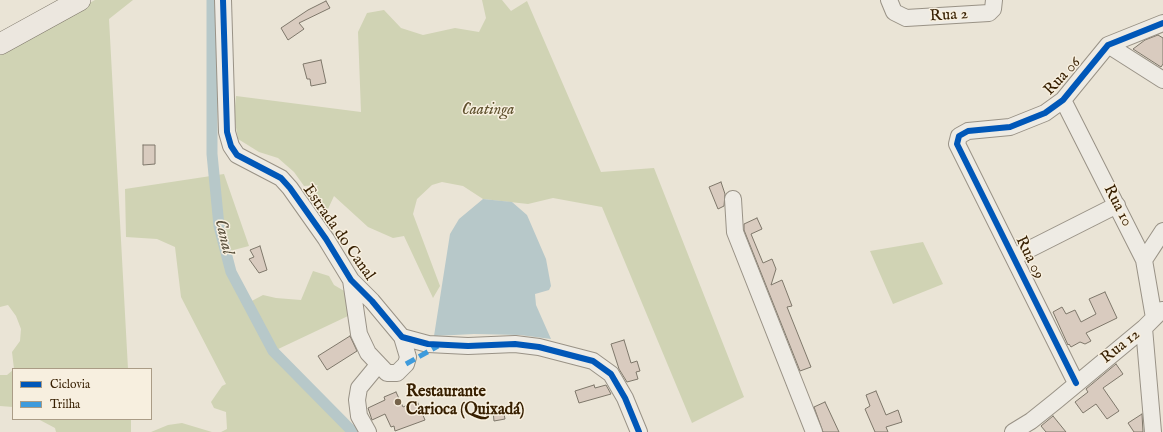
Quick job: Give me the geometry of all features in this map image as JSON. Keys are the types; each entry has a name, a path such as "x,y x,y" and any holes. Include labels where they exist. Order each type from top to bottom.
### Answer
{"main road":[{"path":"0,44 80,0"}],"street":[{"name":"Estrada do Canal","path":"223,0 227,132 231,146 237,155 274,173 290,188 326,239 351,280 372,301 402,337"},
{"name":"Rua 2","path":"889,0 894,12 906,18 993,6"},
{"name":"Rua 06","path":"957,144 959,136 963,132 1010,127 1045,112 1063,100 1108,45 1163,23"},
{"path":"1108,45 1163,80"},
{"name":"Rua 10","path":"1063,100 1118,205 1144,260 1154,318 1153,432"},
{"name":"Rua 09","path":"957,144 1076,383"},
{"path":"733,199 735,232 814,432"},
{"path":"1014,257 1118,205"},
{"path":"1144,260 1163,231"},
{"path":"351,280 359,334 368,352 378,365 387,373 392,374 403,369 406,364 408,357 402,337"},
{"name":"Rua 12","path":"1013,432 1031,421 1154,318"},
{"path":"402,337 428,344 468,346 515,344 539,347 593,361 611,374 625,398 639,432"},
{"path":"368,432 359,416 356,400 359,388 378,365"}],"green space":[{"path":"95,0 133,0 109,19 128,368 14,368 12,352 20,341 21,329 16,316 8,305 0,307 0,52"},
{"name":"Caatinga","path":"482,0 502,0 511,11 527,1 601,172 654,168 744,397 692,423 602,207 553,198 528,204 483,199 463,186 442,182 432,185 417,199 413,214 440,286 433,298 404,236 393,238 368,227 334,196 328,209 310,197 318,185 304,186 294,172 278,158 259,152 238,139 234,116 236,96 361,112 358,32 367,13 384,10 401,28 423,35 455,28 479,32 486,18"},
{"path":"224,174 249,246 226,252 231,272 248,303 263,295 276,298 301,300 313,271 329,276 334,285 346,292 348,316 274,351 353,432 221,432 227,429 226,412 214,408 211,402 222,386 226,384 181,297 175,247 157,239 126,237 125,189"},
{"path":"923,242 943,284 893,304 870,251"},
{"path":"12,371 12,407 0,406 0,375 7,375"},
{"path":"40,420 131,420 131,432 56,432 55,428"},
{"path":"182,423 212,432 151,432 168,425"}],"shaded area":[{"path":"483,199 512,202 527,215 546,259 551,286 549,290 535,294 536,305 551,339 520,335 474,334 434,336 450,234 459,219"}],"building":[{"path":"326,1 330,8 299,23 304,29 288,40 281,28 308,10"},
{"path":"1158,35 1163,38 1163,64 1161,67 1133,49 1145,40"},
{"path":"321,60 326,83 311,86 310,79 307,79 303,64"},
{"path":"143,145 155,145 155,164 143,165"},
{"path":"721,182 725,194 724,206 718,209 709,187"},
{"path":"757,218 762,229 751,234 763,263 772,259 776,269 771,285 782,280 792,306 787,307 811,367 800,371 744,230 744,224"},
{"path":"260,246 267,270 259,273 249,259 254,257 250,250"},
{"path":"1105,292 1117,318 1086,333 1091,341 1085,344 1080,342 1071,347 1069,344 1068,345 1053,312 1062,307 1066,314 1075,310 1081,322 1096,314 1089,299"},
{"path":"350,336 357,351 327,370 318,356"},
{"path":"624,340 631,363 637,361 640,371 636,372 638,379 627,382 619,369 611,344"},
{"path":"1116,364 1123,374 1103,388 1119,411 1107,419 1096,404 1083,413 1075,402 1088,392 1086,389"},
{"path":"594,385 595,388 606,385 611,394 579,403 575,391"},
{"path":"876,391 886,415 898,410 902,422 886,427 888,432 875,432 865,409 870,406 866,395"},
{"path":"396,392 403,407 417,401 425,420 395,431 394,426 391,427 385,414 372,420 368,408 385,400 384,397"},
{"path":"825,402 839,432 823,432 814,407"},
{"path":"503,409 505,419 494,421 493,411"},
{"path":"1142,414 1143,432 1134,432 1128,423"},
{"path":"1053,416 1066,432 1046,432 1041,426"}],"waterway":[{"name":"Canal","path":"212,0 212,154 219,226 231,272 273,351 353,432"}],"marked path":[{"path":"406,364 438,346"}],"cycle path":[{"path":"223,0 227,132 231,146 237,155 281,178 290,188 326,239 351,280 372,301 402,337 428,344 468,346 515,344 539,347 593,361 611,374 625,398 639,432"},
{"path":"1076,383 957,144 959,136 968,131 1010,127 1045,113 1063,100 1108,45 1163,23"}],"place":[{"name":"Restaurante Carioca (Quixadá)","path":"398,402"}]}
